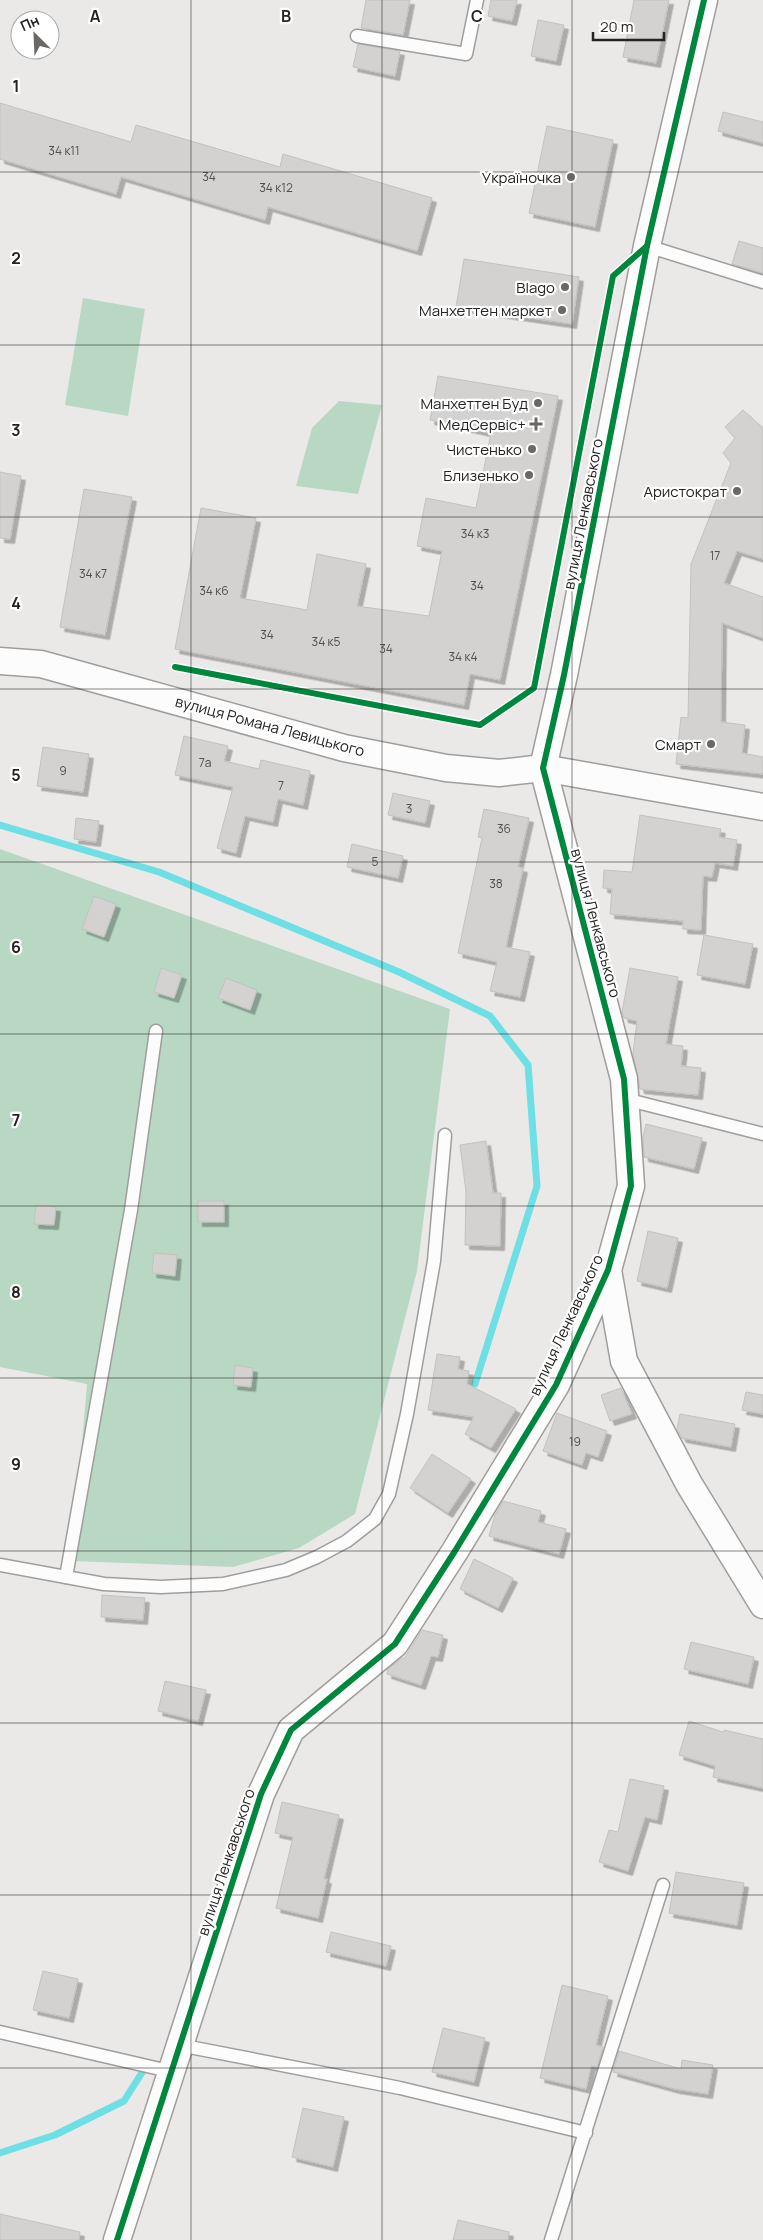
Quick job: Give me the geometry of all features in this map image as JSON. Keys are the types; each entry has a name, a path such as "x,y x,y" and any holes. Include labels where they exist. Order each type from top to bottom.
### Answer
{"street":[{"name":"вулиця Ленкавського","path":"117,2240 173,2072 179,2045 261,1794 291,1730 395,1644 455,1551 556,1385 608,1270 631,1186 624,1079 543,768 564,675 647,246 704,0"},
{"name":"вулиця Романа Левицького","path":"0,660 40,664 344,748 446,768 499,773 543,768 763,807"},
{"path":"608,1270 624,1361 689,1484 763,1606"}],"lane":[{"path":"357,36 466,54 477,0"},
{"path":"647,246 763,282"},
{"path":"66,1577 131,1210 156,1031"},
{"path":"625,1099 763,1134"},
{"path":"0,1565 104,1584 161,1587 215,1585 286,1570 317,1557 347,1540 375,1519 389,1494 405,1423 434,1261 446,1135"},
{"path":"551,2240 663,1886"},
{"path":"0,2032 173,2072"},
{"path":"179,2045 400,2088 586,2132"}],"green space":[{"path":"83,298 145,309 128,416 65,405"},
{"path":"339,401 382,405 358,494 296,486 312,428"},
{"path":"0,849 450,1009 417,1271 355,1514 299,1548 233,1567 72,1561 87,1384 0,1367"}],"building":[{"path":"366,0 410,0 403,35 361,28"},
{"path":"491,0 517,0 512,21 488,16"},
{"path":"634,0 669,0 656,63 623,57"},
{"path":"538,20 564,25 556,61 531,56"},
{"path":"358,44 400,51 395,76 353,67"},
{"path":"0,103 131,142 136,125 280,167 283,154 432,198 417,251 268,207 265,220 121,177 116,194 0,159"},
{"path":"723,112 763,122 763,143 718,131"},
{"name":"Україночка","path":"547,126 613,140 595,227 529,213"},
{"path":"739,241 763,248 763,273 732,264"},
{"path":"464,259 579,277 572,324 456,307"},
{"path":"438,376 558,396 500,680 470,674 464,705 175,649 201,508 256,518 240,598 307,610 317,554 366,564 357,606 429,616 442,551 417,546 426,498 476,508 491,433 430,420"},
{"path":"743,410 763,428 763,559 737,551 724,583 763,597 763,638 722,623 721,722 745,725 742,753 763,757 763,774 676,764 681,717 688,718 691,564 731,463 723,453 735,438 725,427"},
{"path":"0,472 21,476 10,539 0,538"},
{"path":"84,489 132,497 105,635 60,627"},
{"path":"184,736 228,746 224,761 259,769 261,760 310,771 303,805 278,799 273,822 245,816 236,853 217,848 233,787 175,775"},
{"path":"43,747 89,754 83,792 37,786"},
{"path":"393,793 430,801 425,823 388,815"},
{"path":"484,809 529,818 518,867 523,868 506,947 530,952 520,997 490,991 497,962 458,953 482,838 478,837"},
{"path":"640,815 721,829 719,837 737,840 733,866 715,863 712,877 703,876 701,930 683,929 683,921 610,914 612,889 603,888 604,870 632,872"},
{"path":"76,818 99,821 96,842 74,839"},
{"path":"352,844 403,856 398,878 347,867"},
{"path":"94,896 116,904 104,937 82,929"},
{"path":"704,935 753,944 745,984 697,975"},
{"path":"161,968 182,975 174,998 154,992"},
{"path":"630,968 678,977 666,1044 683,1046 681,1066 701,1068 698,1095 640,1089 633,1053 637,1021 624,1018 622,1012"},
{"path":"226,978 257,990 250,1010 218,998"},
{"path":"646,1124 702,1138 694,1169 644,1157 643,1137"},
{"path":"486,1141 493,1193 501,1193 500,1246 465,1245 466,1192 460,1145"},
{"path":"198,1201 224,1201 224,1222 198,1222"},
{"path":"36,1205 56,1207 54,1225 34,1224"},
{"path":"648,1231 678,1238 667,1288 637,1281"},
{"path":"154,1253 177,1255 175,1276 152,1273"},
{"path":"437,1354 460,1357 458,1369 469,1371 467,1384 516,1409 491,1448 465,1434 474,1417 428,1410"},
{"path":"235,1365 253,1368 251,1387 233,1385"},
{"path":"621,1388 632,1414 610,1421 601,1395"},
{"path":"746,1392 763,1395 763,1414 742,1410"},
{"path":"557,1413 607,1431 598,1457 586,1453 582,1465 543,1451"},
{"path":"680,1414 735,1424 731,1447 682,1438 677,1429"},
{"path":"432,1454 471,1479 448,1513 410,1488"},
{"path":"503,1501 541,1511 538,1522 566,1529 559,1554 489,1536 495,1515"},
{"path":"474,1559 513,1578 498,1608 460,1589"},
{"path":"102,1595 145,1598 143,1620 101,1617"},
{"path":"422,1630 443,1635 438,1657 431,1656 421,1685 387,1674 388,1669 402,1658 404,1659"},
{"path":"691,1642 754,1657 748,1684 684,1669"},
{"path":"165,1681 206,1690 198,1721 158,1711"},
{"path":"689,1721 723,1732 724,1730 763,1739 763,1788 713,1777 715,1766 679,1755"},
{"path":"630,1779 664,1786 657,1820 645,1817 628,1871 599,1862 609,1830 618,1832"},
{"path":"282,1802 339,1815 324,1879 327,1879 318,1918 276,1908 293,1837 275,1833"},
{"path":"676,1872 744,1883 737,1925 669,1913"},
{"path":"331,1932 391,1946 386,1966 326,1952"},
{"path":"43,1971 78,1979 69,2018 33,2010"},
{"path":"562,1985 608,1996 596,2045 603,2047 597,2067 591,2066 586,2089 540,2078"},
{"path":"443,2028 485,2038 474,2082 432,2072"},
{"path":"619,2051 681,2069 682,2060 713,2065 708,2094 675,2089 613,2072"},
{"path":"303,2108 344,2117 333,2167 292,2157"},
{"path":"0,2214 80,2232 79,2240 0,2240"},
{"path":"458,2220 509,2232 508,2240 453,2240"}],"waterway":[{"path":"0,825 159,872 399,972 490,1016 528,1065 537,1186 475,1384"},
{"path":"0,2153 55,2135 124,2101 143,2071"}],"cycle path":[{"path":"117,2240 261,1794 291,1730 395,1644 455,1551 556,1385 608,1270 631,1186 624,1079 543,768 564,675 647,246 704,0"},
{"path":"175,667 480,725 534,688 613,276 647,246"}],"place":[{"name":"Україночка","path":"571,177"},
{"name":"Blago","path":"565,287"},
{"name":"Манхеттен маркет","path":"562,310"},
{"name":"Манхеттен Буд","path":"538,403"},
{"name":"МедСервіс+","path":"536,424"},
{"name":"Чистенько","path":"532,449"},
{"name":"Близенько","path":"529,475"},
{"name":"Аристократ","path":"737,491"},
{"name":"Смарт","path":"711,744"}]}
